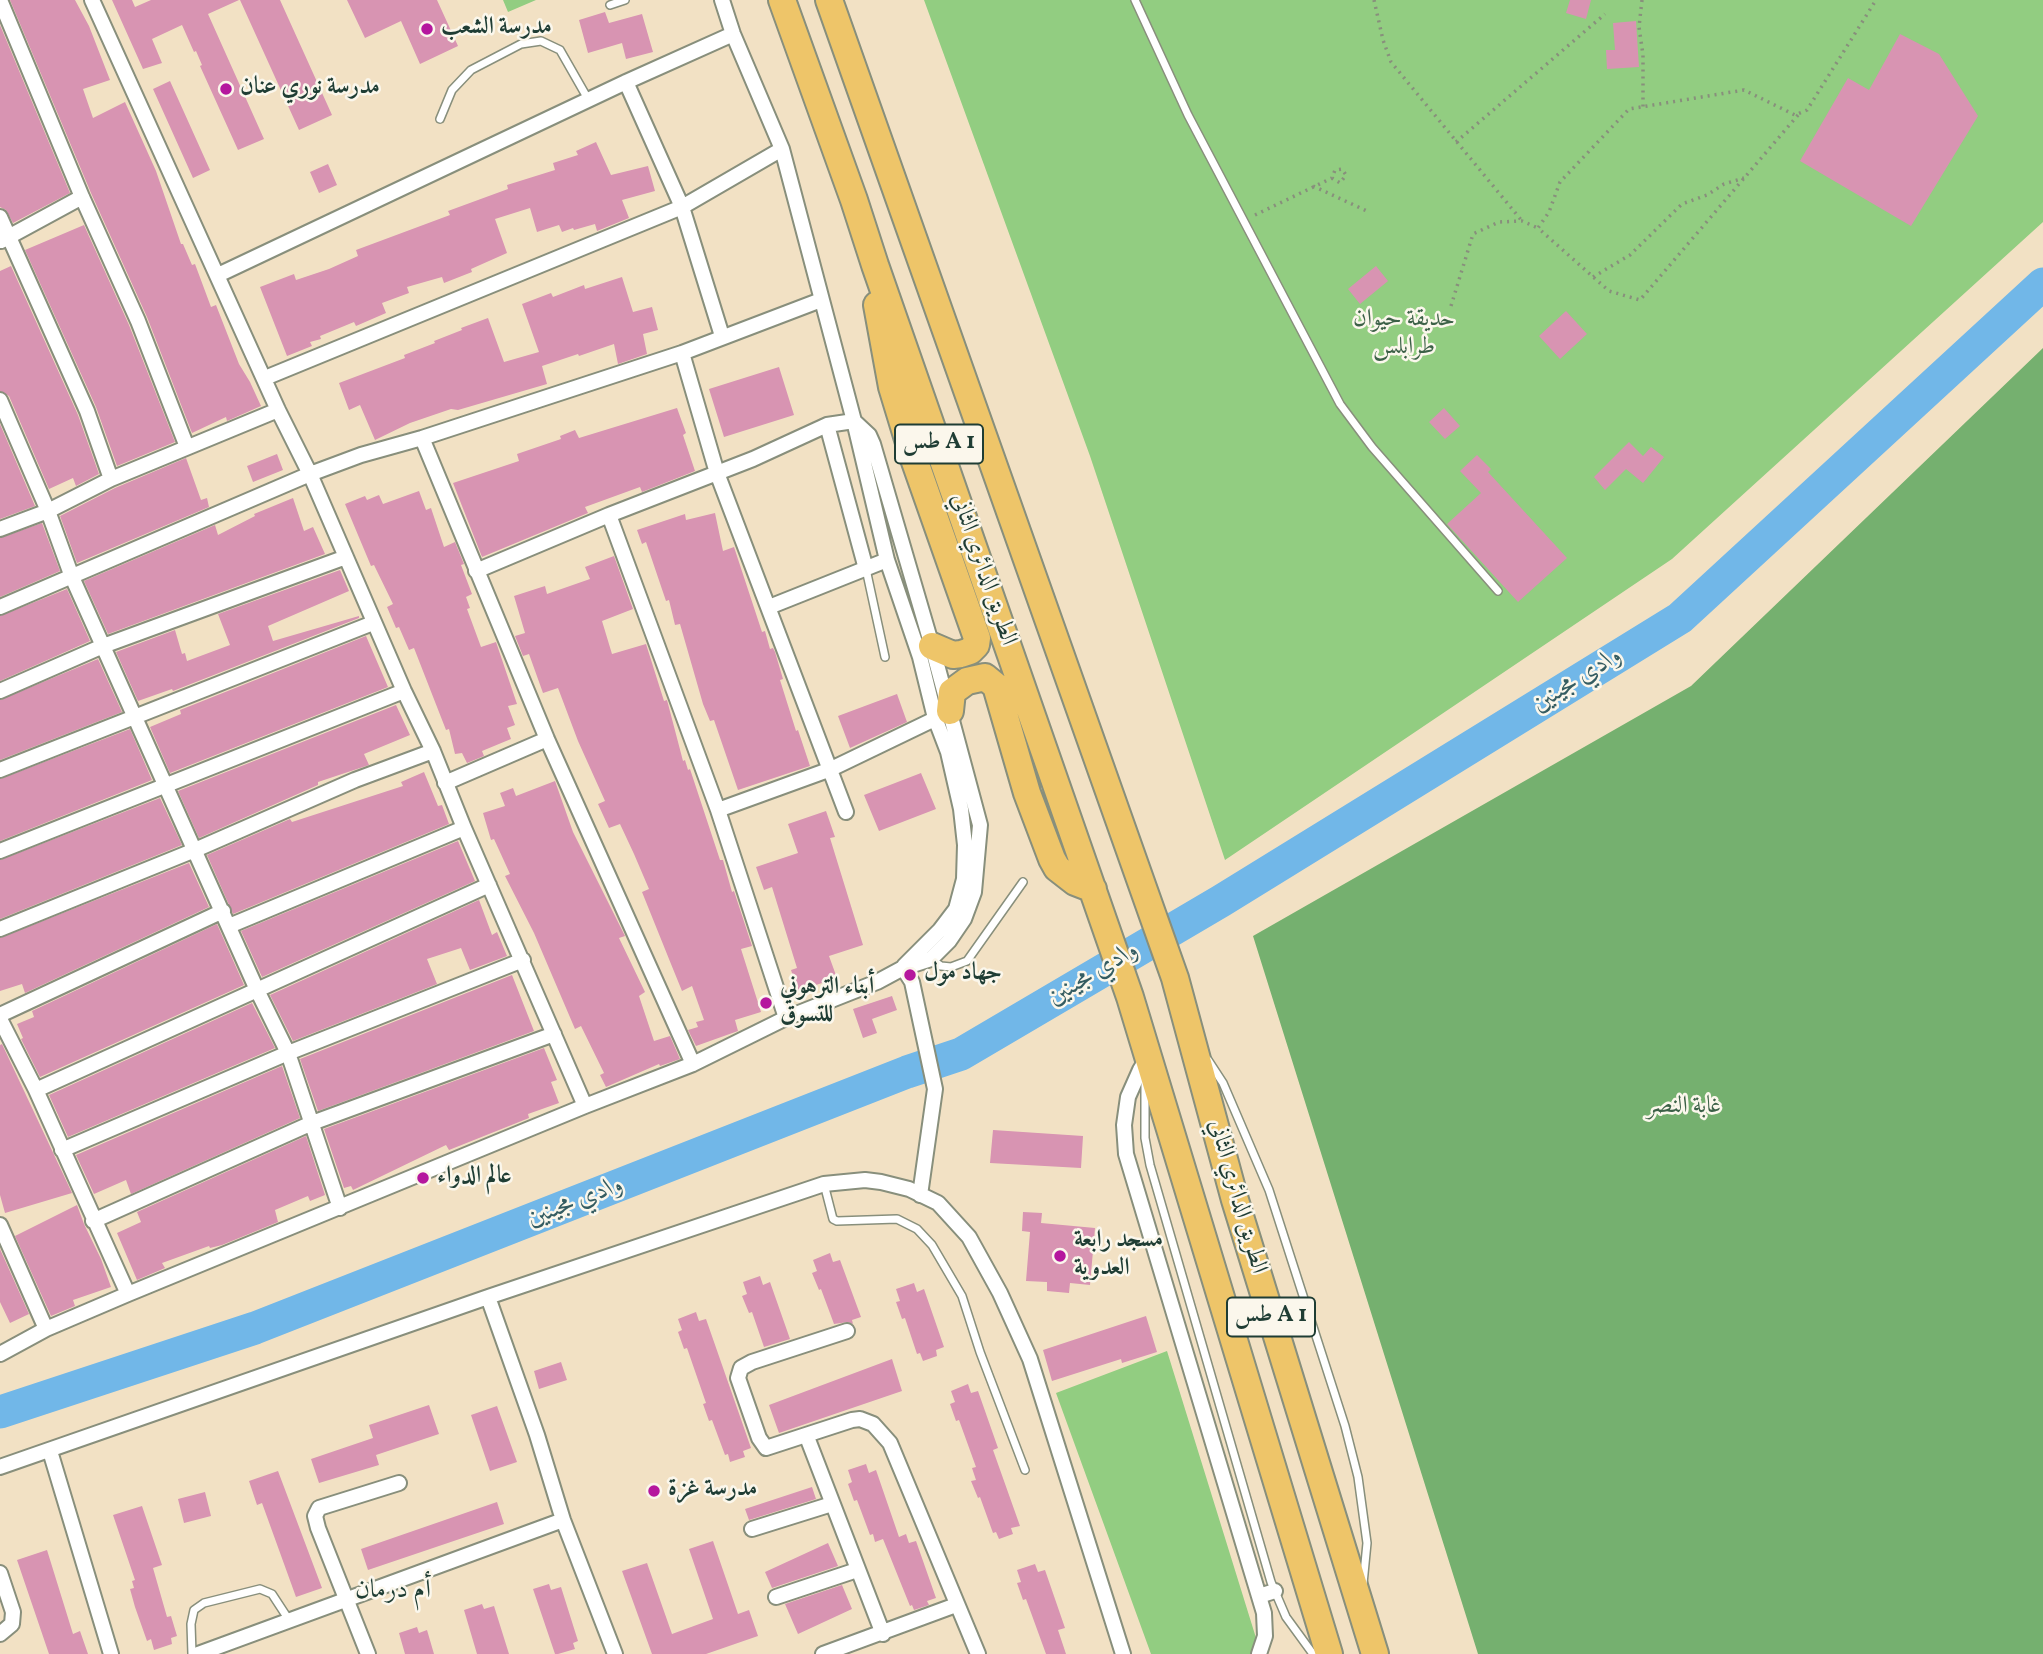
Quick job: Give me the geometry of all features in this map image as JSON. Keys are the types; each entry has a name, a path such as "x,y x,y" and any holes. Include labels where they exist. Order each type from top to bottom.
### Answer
{"highway":[{"name":"الطريق الدائري الثاني","path":"782,0 1130,997 1329,1654"},
{"name":"الطريق الدائري الثاني","path":"829,0 1175,978 1235,1200 1375,1654"},
{"path":"875,265 877,309 892,387 913,456 977,638 976,645 961,654 953,655 932,646"},
{"path":"943,715 952,692 967,681 985,677 991,680 996,686 1027,793 1052,859 1057,868 1095,896"}],"street":[{"path":"0,0 82,197 138,321 187,447"},
{"path":"92,0 278,410 310,474 373,623 433,751 585,1106"},
{"path":"0,1354 46,1329 128,1294 693,1064 786,1018 877,982 903,968 931,959 949,941 964,919 974,892 979,825 887,560 854,421 782,149 733,34 722,0"},
{"path":"218,275 733,34"},
{"path":"626,82 682,207 722,336"},
{"path":"265,378 682,207 782,149"},
{"path":"4,239 82,197"},
{"path":"0,217 4,239 87,411 111,479"},
{"path":"0,607 310,474 361,455 422,438 682,353 821,300"},
{"path":"682,353 717,473 846,812"},
{"path":"0,400 48,511 72,577 257,990 288,1053 340,1208"},
{"path":"0,529 48,511 111,479 278,410"},
{"path":"854,421 869,435 873,444 932,646 965,845 964,879 956,909 940,930 903,968"},
{"path":"476,571 827,425 854,421"},
{"path":"827,425 866,569"},
{"path":"422,438 547,739 693,1064"},
{"path":"609,515 718,810 786,1018"},
{"path":"0,691 103,646 346,557"},
{"path":"769,607 887,560"},
{"path":"0,770 373,623"},
{"path":"0,851 404,691"},
{"path":"718,810 831,769 943,715"},
{"path":"445,783 547,739"},
{"path":"0,929 195,850 343,785 433,751"},
{"path":"229,926 464,828"},
{"path":"36,1090 489,885"},
{"path":"128,1294 0,1017 223,911"},
{"path":"62,1150 288,1053 523,960"},
{"path":"903,968 912,982 935,1089 920,1195"},
{"path":"93,1221 312,1122 554,1034"},
{"path":"1148,1057 1128,1097 1124,1125 1126,1154 1264,1613 1265,1636 1259,1654"},
{"path":"0,1467 488,1297 824,1184 865,1180 909,1189 939,1203 969,1237 1000,1293 1030,1359 1124,1654"},
{"path":"0,1225 46,1329"},
{"path":"488,1297 537,1435 563,1520 615,1654"},
{"path":"847,1331 752,1362 738,1372 761,1444 766,1448 860,1419 873,1424 890,1443 978,1654"},
{"path":"807,1437 883,1634"},
{"path":"50,1451 111,1654"},
{"path":"368,1654 315,1516 319,1508 399,1483"},
{"path":"752,1529 832,1504"},
{"path":"198,1654 563,1520"},
{"path":"776,1597 857,1570"},
{"path":"0,1573 13,1612 12,1624 0,1634"},
{"path":"1259,1596 1275,1591"},
{"path":"822,1654 855,1649 883,1634 956,1605"}],"lane":[{"path":"610,5 625,0"},
{"path":"1135,0 1188,115 1340,404 1372,447 1498,592"},
{"path":"440,119 452,90 471,70 521,44 541,41 560,50 588,100"},
{"path":"866,569 885,657"},
{"path":"931,959 941,966 951,967 967,961 1023,882"},
{"path":"1190,1031 1223,1083 1269,1191 1345,1426 1358,1477 1367,1543 1361,1612"},
{"path":"1148,1057 1144,1111 1150,1165 1275,1591 1286,1617 1313,1654"},
{"path":"824,1184 833,1219 897,1219 917,1229 932,1245 962,1296 980,1352 1025,1470"},
{"path":"191,1654 194,1609 204,1602 260,1589 272,1594 289,1621"}],"path":[{"path":"1374,0 1391,62 1522,222"},
{"path":"1642,0 1639,27 1643,55 1643,107"},
{"path":"1451,306 1473,234 1499,222 1522,222 1538,228 1609,291 1640,300 1798,115 1807,110 1876,0"},
{"path":"1456,142 1605,14"},
{"path":"1538,228 1549,212 1560,182 1629,110 1744,90 1798,115"},
{"path":"1244,221 1332,178"},
{"path":"1593,277 1630,255 1682,204 1707,195 1724,184 1744,178"},
{"path":"1313,186 1369,212"}],"green space":[{"path":"503,0 536,0 508,12"},
{"name":"حديقة حيوان طرابلس","path":"924,0 2043,0 2043,222 1672,559 1225,860 1090,456"},
{"name":"غابة النصر","path":"2043,348 2043,1654 1478,1654 1253,936 1691,686"},
{"path":"1167,1351 1261,1654 1151,1654 1056,1393"}],"building":[{"path":"10,0 75,0 89,26 110,80 83,89 93,118 125,102 156,171 181,244 192,265 195,264 211,307 216,305 239,364 261,406 227,421 226,417 192,433 147,317 91,193"},
{"name":"مدرسة نوري عنان","path":"112,0 132,0 135,7 151,0 239,0 208,14 264,139 238,150 200,66 202,65 196,51 194,52 182,25 152,39 162,63 143,69"},
{"name":"مدرسة نوري عنان","path":"240,0 280,0 332,115 299,130"},
{"name":"مدرسة الشعب","path":"347,0 437,0 458,46 420,64 401,21 365,38"},
{"path":"1570,0 1591,0 1586,19 1566,13"},
{"path":"605,12 609,23 642,14 653,52 626,59 622,43 588,53 579,20"},
{"path":"1636,21 1639,67 1607,69 1606,50 1615,50 1613,23"},
{"path":"0,25 70,193 13,223 6,210 0,207"},
{"path":"1900,34 1939,54 1978,116 1911,226 1800,161 1848,78 1869,90"},
{"path":"170,81 210,170 193,178 153,89"},
{"path":"596,142 611,175 648,166 655,191 622,200 629,218 597,231 595,224 562,232 559,225 537,232 530,208 495,219 507,253 471,269 472,272 444,283 442,277 407,287 409,293 382,303 386,313 356,326 354,322 320,336 321,339 310,342 312,346 287,356 260,287 294,274 296,280 329,269 358,256 356,250 450,215 448,211 508,189 507,185 555,170 553,163 578,155 576,151"},
{"path":"328,164 337,185 319,193 310,172"},
{"path":"84,225 129,325 175,442 117,466 96,407 25,250"},
{"path":"11,266 78,415 99,474 76,486 73,478 49,489 9,396 0,391 0,271"},
{"path":"1376,266 1388,281 1360,304 1348,289"},
{"path":"622,277 633,312 652,307 658,330 643,334 647,354 618,364 614,344 579,356 578,354 542,366 547,384 458,410 451,409 410,423 375,440 360,405 349,410 339,383 405,358 404,355 488,318 504,362 539,352 522,304 551,293 553,297 584,285 585,289"},
{"path":"1566,311 1587,334 1560,359 1539,336"},
{"path":"779,367 794,415 724,437 709,389"},
{"path":"677,408 695,471 642,492 640,487 585,507 588,513 482,557 453,483 519,461 517,454 561,439 560,436 575,430 579,438"},
{"path":"1444,408 1460,426 1445,439 1429,422"},
{"path":"0,424 35,506 0,519"},
{"path":"1629,442 1643,456 1651,447 1664,457 1643,483 1626,469 1605,490 1594,477"},
{"path":"277,454 283,470 253,482 247,466"},
{"path":"1477,455 1491,469 1488,472 1567,558 1518,602 1447,524 1481,493 1460,471"},
{"path":"186,458 201,500 207,498 209,507 77,563 60,516 115,488"},
{"path":"419,491 426,510 431,508 444,547 455,542 472,594 466,597 470,608 467,609 481,647 496,642 517,704 508,706 515,725 507,728 511,739 482,751 484,756 467,763 462,753 455,754 449,729 446,730 414,648 409,650 399,627 396,628 387,607 393,604 374,565 371,566 345,504 365,496 367,500 379,495 383,504"},
{"path":"293,498 304,531 313,527 325,554 108,634 84,581 215,525 218,535 255,516 254,514"},
{"path":"715,513 723,551 734,547 762,632 765,631 770,649 773,648 775,652 783,679 780,680 810,766 738,790 714,720 710,721 703,704 680,624 675,625 669,600 666,601 646,542 642,544 637,530 685,514 686,520"},
{"path":"42,523 60,571 0,597 0,538"},
{"path":"614,556 633,609 602,621 612,654 646,644 664,701 667,700 683,761 685,760 688,770 690,769 752,946 741,949 761,1012 735,1020 738,1031 696,1046 688,1030 698,1027 696,1022 704,1020 692,986 682,991 642,892 649,889 634,854 620,824 609,828 598,804 605,801 558,688 543,693 529,654 523,656 515,636 525,633 514,596 545,586 547,594 590,579 585,567"},
{"path":"340,570 349,591 268,626 273,641 359,618 173,691 172,689 138,701 116,652 175,630 182,654 185,653 187,661 230,645 218,614"},
{"path":"67,589 90,641 0,681 0,616"},
{"path":"366,636 388,687 170,773 150,727 181,714 180,710"},
{"path":"98,659 122,712 0,760 0,700"},
{"path":"897,694 907,722 850,748 838,716"},
{"path":"396,705 410,735 364,754 369,765 318,782 318,785 199,838 178,791"},
{"path":"130,729 152,780 0,841 0,779"},
{"path":"424,772 438,806 442,805 449,824 233,914 207,855 290,819 292,822 403,786 401,782"},
{"path":"921,773 936,809 879,831 864,795"},
{"path":"555,781 573,832 625,936 619,938 645,992 639,996 654,1041 670,1036 680,1059 660,1066 659,1064 606,1087 600,1075 604,1073 581,1026 575,1029 534,933 505,876 510,874 494,839 491,840 483,813 505,806 500,793 513,788 516,796"},
{"path":"160,798 182,845 0,919 0,860"},
{"path":"826,811 835,837 830,838 863,945 829,956 837,978 798,991 791,970 797,968 772,887 764,890 756,867 798,853 788,824"},
{"path":"458,841 475,881 262,977 241,931"},
{"path":"189,863 209,907 25,993 22,984 0,991 0,938"},
{"path":"479,900 492,935 497,932 507,956 470,970 461,948 427,959 437,984 293,1041 270,995"},
{"path":"217,924 244,985 40,1077 21,1039 23,1038 17,1024 34,1017 32,1011"},
{"path":"512,975 534,1031 318,1111 300,1059"},
{"path":"892,996 897,1010 872,1019 877,1033 863,1038 853,1009"},
{"path":"252,1003 275,1048 68,1137 49,1095"},
{"path":"2,1044 72,1193 5,1213 0,1195"},
{"path":"544,1048 557,1080 551,1082 559,1103 449,1150 446,1145 353,1190 351,1186 344,1188 324,1129"},
{"path":"282,1066 300,1118 131,1194 126,1180 94,1194 76,1155"},
{"path":"993,1130 1083,1136 1081,1168 990,1163"},
{"path":"306,1136 325,1195 310,1201 308,1196 275,1210 278,1222 222,1245 209,1246 162,1263 165,1268 137,1280 117,1233 141,1222 137,1212"},
{"path":"77,1205 111,1287 73,1300 75,1306 51,1316 15,1236"},
{"name":"مسجد رابعة العدوية","path":"1023,1212 1042,1213 1041,1223 1095,1228 1090,1285 1070,1283 1069,1293 1047,1291 1047,1282 1026,1281 1030,1232 1022,1231"},
{"path":"0,1249 29,1314 10,1323 0,1302"},
{"path":"830,1253 833,1262 840,1260 861,1317 852,1320 853,1324 834,1324 812,1273 817,1271 813,1260"},
{"path":"760,1276 763,1285 770,1282 790,1339 764,1347 752,1312 749,1313 742,1296 747,1294 743,1282"},
{"path":"914,1283 917,1292 924,1289 944,1347 936,1350 937,1356 923,1361 920,1353 917,1354 905,1318 902,1319 896,1302 900,1301 896,1289"},
{"path":"696,1312 699,1321 706,1319 751,1448 743,1451 745,1457 730,1462 712,1420 709,1421 703,1404 706,1403 687,1348 684,1349 678,1332 682,1330 678,1319"},
{"path":"1146,1316 1157,1352 1122,1363 1121,1359 1052,1381 1043,1350"},
{"path":"892,1359 902,1391 779,1433 769,1405"},
{"path":"561,1362 567,1380 539,1389 534,1371"},
{"path":"968,1384 971,1393 978,1391 998,1448 993,1450 1020,1526 1011,1528 1013,1534 999,1539 996,1532 993,1533 971,1481 976,1480 972,1468 976,1467 959,1420 956,1421 950,1404 955,1402 951,1391"},
{"path":"429,1405 439,1434 376,1455 379,1465 319,1483 311,1459 373,1438 369,1425"},
{"path":"497,1406 517,1462 490,1471 471,1415"},
{"path":"866,1464 869,1473 876,1470 899,1537 906,1534 909,1543 916,1541 936,1598 927,1601 929,1605 914,1610 912,1605 910,1606 883,1539 875,1542 857,1500 854,1501 848,1484 852,1482 848,1470"},
{"path":"278,1471 322,1588 296,1597 262,1503 257,1505 249,1481"},
{"path":"812,1487 816,1499 749,1520 745,1509"},
{"path":"205,1492 211,1516 184,1523 178,1499"},
{"path":"497,1502 504,1524 368,1570 361,1549"},
{"path":"142,1506 162,1565 153,1568 167,1617 171,1616 177,1636 171,1638 172,1644 154,1650 151,1639 147,1641 135,1607 130,1589 134,1588 132,1581 135,1580 113,1515"},
{"path":"713,1541 738,1614 749,1610 758,1636 706,1654 652,1654 622,1571 647,1563 672,1634 713,1619 689,1549"},
{"path":"828,1543 838,1566 772,1588 765,1572"},
{"path":"47,1550 73,1634 80,1631 88,1654 49,1654 17,1560"},
{"path":"1035,1564 1038,1572 1045,1570 1065,1628 1058,1630 1066,1654 1046,1654 1026,1599 1023,1600 1017,1583 1021,1582 1017,1570"},
{"path":"549,1584 551,1590 561,1587 578,1641 573,1643 575,1649 558,1654 555,1654 533,1589"},
{"path":"842,1585 852,1609 798,1634 785,1604"},
{"path":"482,1604 484,1609 494,1606 509,1654 477,1654 464,1610"},
{"path":"417,1627 419,1633 427,1630 434,1654 405,1654 399,1633"}],"waterway":[{"name":"وادي مجينين","path":"0,1412 255,1328 907,1072 961,1054 1221,901 1680,618 2043,284"}],"place":[{"name":"مدرسة الشعب","path":"427,29"},
{"name":"مدرسة نوري عنان","path":"226,89"},
{"name":"جهاد مول","path":"910,975"},
{"name":"أبناء الترهوني للتسوق","path":"766,1003"},
{"name":"عالم الدواء","path":"423,1178"},
{"name":"مسجد رابعة العدوية","path":"1060,1256"},
{"name":"مدرسة غزة","path":"654,1491"}],"district":[{"name":"أم درمان","path":"393,1592"}]}
